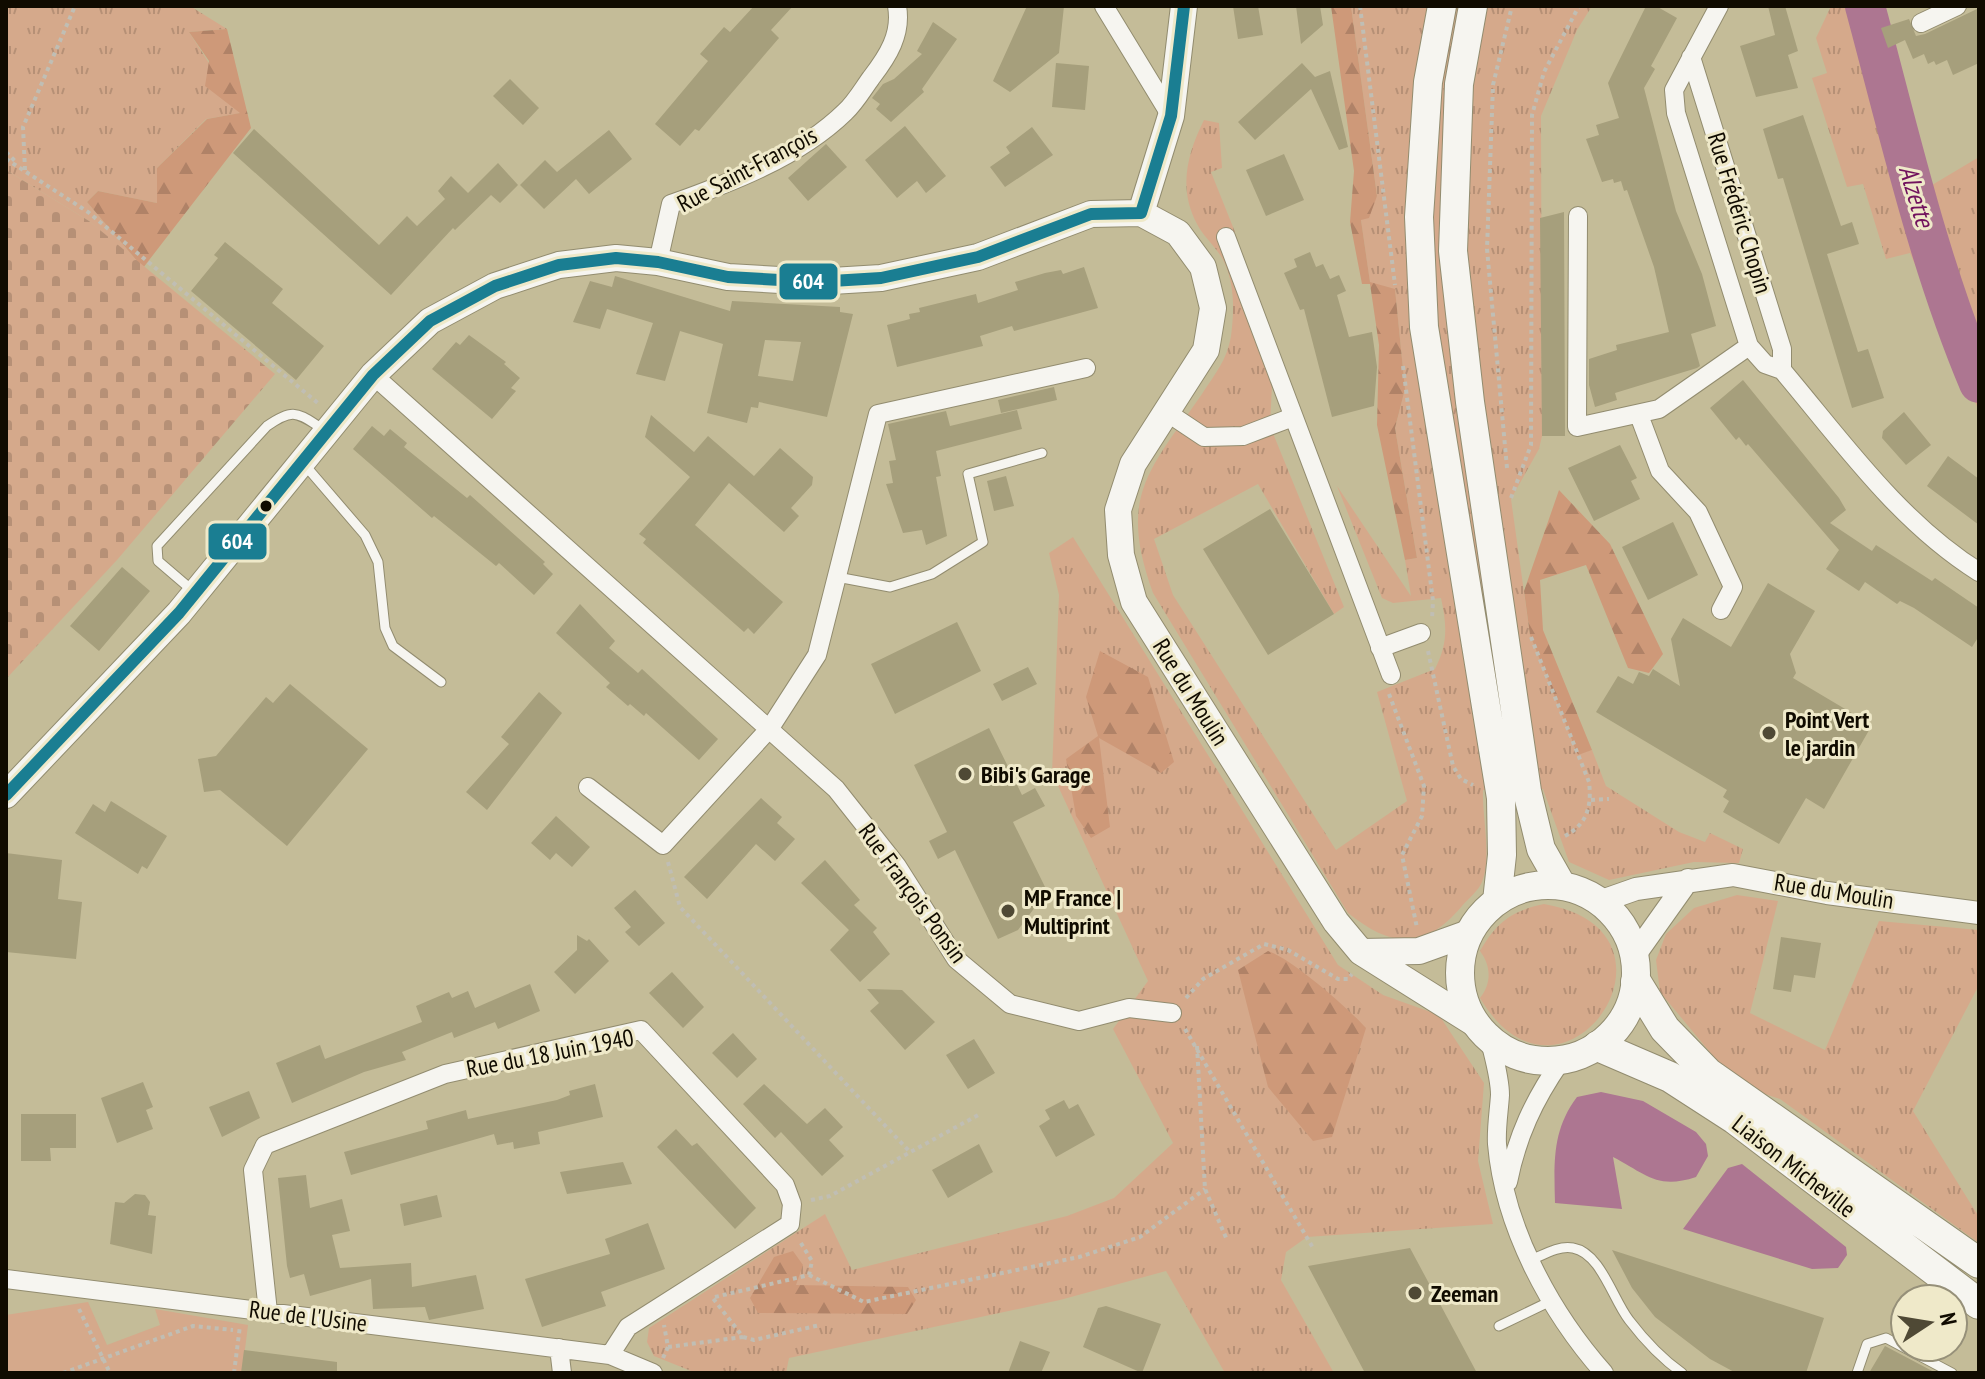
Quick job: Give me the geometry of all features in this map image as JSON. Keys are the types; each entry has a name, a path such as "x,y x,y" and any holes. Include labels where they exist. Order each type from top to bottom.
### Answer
{"highway":[{"name":"Liaison Micheville","path":"1635,969 1665,1029 1708,1073 1979,1263"},
{"name":"Liaison Micheville","path":"1598,1046 1670,1077 1735,1119 1979,1304"}],"main road":[{"path":"6,795 78,722 195,593 373,375 430,321 495,286 559,265 616,258 658,262 728,277 815,282 881,278 978,257 1091,214 1141,213 1171,116 1184,6"},
{"path":"1442,6 1428,82 1419,217 1424,327 1501,798 1502,855 1497,901"},
{"path":"1473,6 1459,84 1453,251 1470,402 1527,791 1541,849 1562,886"},
{"name":"Rue du Moulin","path":"1141,213 1178,233 1203,267 1213,308 1206,350 1133,464 1118,510 1121,555 1134,602 1363,965 1482,1032"},
{"path":"1538,885 1562,886 1599,902 1616,916 1635,969 1630,1007 1617,1029 1598,1046 1561,1061 1536,1061 1512,1055 1482,1032 1463,999 1459,971 1469,933 1497,901 1538,885"},
{"path":"1363,965 1419,951 1469,933"}],"street":[{"name":"Rue Saint-François","path":"658,262 671,204 714,189 798,147 845,112 889,56 900,22 897,6"},
{"path":"1104,6 1171,116"},
{"name":"Rue Frédéric Chopin","path":"1719,6 1674,90 1676,113 1749,346"},
{"path":"1921,23 1957,6"},
{"name":"Rue Frédéric Chopin","path":"1691,57 1782,349 1782,370"},
{"path":"1578,216 1577,427 1659,409 1749,346 1765,364 1782,370 1886,494 1952,555 1979,572"},
{"path":"1226,237 1391,675"},
{"path":"588,787 663,845 770,728 817,655 878,414 1086,368"},
{"name":"Rue François Ponsin","path":"373,375 770,728 844,800 897,866 956,959 1010,1004 1079,1021 1129,1008 1172,1013"},
{"path":"1168,413 1204,437 1243,436 1293,417"},
{"path":"1639,415 1660,471 1698,512 1733,587 1721,610"},
{"path":"1380,648 1421,633"},
{"name":"Rue du Moulin","path":"1599,902 1636,889 1733,875 1827,893 1979,913"},
{"path":"1635,969 1688,880"},
{"name":"Rue du 18 Juin 1940","path":"268,1312 253,1170 265,1145 445,1074 641,1030 785,1185 792,1204"},
{"path":"1482,1032 1500,1091 1497,1143 1506,1193 1531,1260 1576,1341 1600,1370"},
{"path":"1506,1193 1520,1134 1535,1099 1561,1061"},
{"path":"610,1355 628,1327 790,1224 792,1204"},
{"name":"Rue de l'Usine","path":"6,1279 559,1348 658,1366"},
{"path":"559,1348 562,1373"}],"lane":[{"path":"195,593 158,561 157,546 267,426 285,413 296,412 331,425"},
{"path":"837,577 890,587 932,574 983,542 968,474 1042,453"},
{"path":"301,462 365,535 378,562 385,628 393,646 441,682"},
{"path":"1531,1260 1560,1248 1572,1248 1586,1254 1627,1318 1658,1356 1682,1373"},
{"path":"1499,1326 1553,1300"},
{"path":"1857,1373 1867,1344 1886,1338 1952,1373"}],"path":[{"path":"25,170 23,127 75,6"},
{"path":"1508,470 1487,249 1493,85 1512,6"},
{"path":"1509,485 1511,499 1531,445 1532,115 1544,72 1579,6"},
{"path":"6,152 25,170"},
{"path":"6,159 88,212 331,425"},
{"path":"1421,633 1435,669 1453,766 1461,779 1483,790"},
{"path":"1530,635 1589,782 1591,800 1587,818 1573,832 1541,849"},
{"path":"1391,675 1387,688 1424,786 1422,816 1402,855 1419,939"},
{"path":"1591,800 1609,799"},
{"path":"663,845 680,907 909,1151"},
{"path":"1172,1013 1203,979 1264,944 1288,950 1338,979 1348,979 1363,965"},
{"path":"1227,1240 1205,1189 1197,1044 1313,1248"},
{"path":"792,1204 830,1196 980,1114"},
{"path":"713,1298 809,1275 864,1302 1079,1257 1140,1237 1205,1189"},
{"path":"790,1224 812,1261 809,1275"},
{"path":"700,1282 743,1337"},
{"path":"68,1285 110,1373"},
{"path":"657,1307 668,1335 668,1347 658,1366"},
{"path":"234,1373 242,1308"},
{"path":"668,1347 743,1337 754,1340 820,1325"},
{"path":"63,1373 193,1326 239,1331"}],"green space":[{"path":"6,6 190,6 227,29 189,32 241,113 206,119 157,168 157,203 98,191 87,202 143,268 89,221 6,170"},
{"path":"1331,6 1351,6 1377,196 1369,218 1361,220 1370,282 1395,289 1405,389 1395,428 1417,558 1405,560 1377,425 1379,345 1370,284 1362,284 1350,222 1354,171"},
{"path":"1351,6 1592,6 1577,30 1541,116 1542,436 1539,449 1511,499 1530,635 1578,754 1592,750 1606,786 1679,832 1705,842 1710,833 1743,849 1739,863 1694,862 1609,880 1569,862 1543,789 1483,790 1486,861 1478,888 1448,921 1421,937 1407,940 1379,933 1348,913 1153,593 1138,532 1144,486 1167,444 1220,366 1227,352 1232,327 1231,282 1219,253 1197,224 1186,185 1189,159 1204,120 1219,123 1222,168 1211,172 1235,232 1226,237 1268,348 1260,353 1272,385 1270,426 1344,607 1334,614 1258,484 1154,539 1173,595 1336,850 1407,801 1377,692 1435,669 1442,651 1445,626 1441,598 1393,603 1382,598 1337,486 1411,596 1405,560 1417,558 1395,428 1405,389 1395,290 1370,283 1361,220 1377,196"},
{"path":"1831,6 1872,6 1927,188 1979,157 1979,411 1910,253 1886,259 1863,184 1847,187 1812,78 1827,73 1816,38"},
{"path":"227,29 251,128 143,268 87,202 98,191 157,203 157,168 207,119 240,113 205,86 209,61 189,32"},
{"path":"6,170 89,221 275,374 117,560 6,679"},
{"path":"1559,490 1610,544 1663,654 1649,673 1628,668 1586,565 1540,580 1543,630 1592,750 1578,755 1530,635 1524,591"},
{"path":"1073,537 1338,965 1383,995 1439,1015 1484,1083 1478,1161 1493,1224 1307,1237 1286,1252 1281,1280 1334,1373 1225,1373 1166,1271 1060,1300 789,1358 786,1373 696,1373 654,1356 647,1342 649,1328 825,1214 852,1270 1067,1216 1114,1198 1173,1143 1113,1029 1148,981 1052,773 1059,595 1049,553"},
{"path":"1100,651 1148,677 1174,762 1161,773 1099,738 1110,827 1091,838 1076,816 1066,759 1098,736 1086,697"},
{"path":"1737,895 1778,901 1750,1013 1825,1050 1879,921 1979,930 1979,985 1913,1111 1979,1217 1979,1243 1780,1099 1753,1090 1718,1062 1660,992 1656,960 1666,934 1694,908"},
{"path":"1544,904 1590,921 1613,949 1615,982 1602,1013 1578,1036 1547,1045 1513,1035 1480,998 1488,980 1488,969 1480,951 1486,941 1513,915"},
{"path":"1268,951 1304,973 1366,1028 1332,1137 1313,1141 1268,1087 1238,970"},
{"path":"793,1251 803,1265 796,1285 908,1287 916,1300 907,1314 758,1313 750,1298 774,1257"},
{"path":"88,1302 107,1345 160,1325 155,1309 248,1325 242,1373 6,1373 6,1315"}],"shaded area":[{"path":"1601,1092 1643,1101 1696,1132 1706,1144 1708,1156 1696,1177 1683,1181 1661,1181 1613,1157 1622,1209 1555,1203 1556,1147 1563,1122 1577,1097"},
{"path":"1742,1164 1846,1247 1847,1255 1838,1268 1812,1269 1683,1229 1728,1168"}],"building":[{"path":"754,6 793,6 771,30 779,38 699,131 695,129 680,146 655,124 708,61 700,54 724,27 730,32"},
{"path":"1027,6 1064,6 1059,53 1010,92 993,81"},
{"path":"1233,6 1258,6 1263,35 1238,39"},
{"path":"1296,6 1320,6 1323,25 1301,44"},
{"path":"1646,6 1656,6 1677,18 1651,66 1655,69 1644,88 1676,211 1702,274 1716,326 1691,334 1700,366 1615,393 1617,400 1595,407 1589,385 1589,359 1617,350 1616,345 1669,332 1654,267 1627,190 1624,191 1621,181 1614,183 1613,179 1602,182 1586,139 1599,135 1596,125 1619,118 1608,83"},
{"path":"1768,6 1785,6 1798,51 1788,55 1798,88 1756,97 1740,46 1775,35"},
{"path":"1979,8 1979,63 1953,75 1947,60 1936,65 1934,61 1928,64 1924,54 1913,59 1905,40 1888,48 1881,28 1909,19 1916,36"},
{"path":"933,22 957,39 922,89 924,92 891,122 876,109 880,104 872,98 883,84 894,79 922,54 917,51"},
{"path":"1056,63 1089,66 1085,110 1052,107"},
{"path":"1302,63 1315,77 1330,71 1348,147 1339,150 1311,89 1255,140 1238,122"},
{"path":"510,79 539,108 523,125 493,96"},
{"path":"1803,115 1841,226 1852,222 1859,244 1827,254 1858,352 1868,349 1884,398 1852,408 1783,178 1778,179 1763,129"},
{"path":"905,126 946,176 926,193 917,181 897,198 865,160"},
{"path":"1032,127 1053,155 1005,187 990,167 1010,153 1006,147"},
{"path":"254,129 379,245 407,216 417,226 445,199 438,191 451,176 468,193 498,163 518,185 500,203 491,195 455,230 453,228 391,295 233,153"},
{"path":"609,130 632,159 589,194 576,179 544,209 520,185 545,160 557,172"},
{"path":"826,144 847,167 808,201 788,178"},
{"path":"1284,154 1304,200 1266,216 1246,170"},
{"path":"1564,212 1565,436 1542,436 1540,218"},
{"path":"225,242 283,289 272,303 324,346 296,380 191,291 218,258 214,255"},
{"path":"1310,252 1316,267 1323,264 1330,279 1339,275 1346,291 1337,295 1349,337 1372,332 1377,367 1374,406 1332,417 1304,309 1300,310 1284,273 1297,267 1294,259"},
{"path":"1084,267 1098,308 1014,331 1012,326 980,336 983,346 897,367 887,325 910,319 909,314 920,312 919,308 976,294 978,303 1018,290 1015,282 1045,273 1061,270 1063,274"},
{"path":"615,276 730,311 732,301 840,307 840,312 853,314 827,417 759,402 758,408 751,407 747,423 707,413 723,344 680,331 665,381 636,374 653,323 607,309 600,329 573,322 590,281 612,287","holes":["765,340 801,342 793,381 758,376"]},
{"path":"469,335 506,362 504,364 520,378 511,388 516,391 492,419 432,369 456,342 460,345"},
{"path":"1743,380 1839,498 1846,510 1830,523 1872,551 1876,545 1932,581 1935,578 1979,608 1979,636 1972,647 1914,608 1900,601 1897,604 1865,582 1859,591 1826,569 1839,550 1748,444 1746,446 1739,437 1736,440 1710,408"},
{"path":"1054,387 1057,400 1001,413 998,400"},
{"path":"1017,410 1022,429 936,451 941,476 936,477 947,536 926,545 922,530 903,533 886,484 893,483 889,461 896,460 888,424 946,411 950,426"},
{"path":"1904,412 1931,445 1906,465 1882,438 1883,431"},
{"path":"651,415 694,452 708,436 754,476 780,448 813,477 812,485 791,508 799,516 784,532 729,483 695,525 783,602 754,634 748,628 744,632 643,543 646,539 639,534 690,477 645,437"},
{"path":"372,426 384,436 390,429 407,443 404,447 467,498 470,495 545,562 543,564 553,574 534,595 499,563 496,566 434,516 432,518 353,449"},
{"path":"1620,445 1637,478 1631,481 1640,499 1594,521 1568,468"},
{"path":"1948,456 1979,479 1979,525 1927,486"},
{"path":"1006,476 1014,506 994,511 987,481"},
{"path":"1270,509 1334,614 1268,655 1203,549"},
{"path":"1673,522 1698,575 1648,600 1622,547"},
{"path":"122,567 150,591 99,651 70,626"},
{"path":"1768,583 1815,611 1790,654 1796,673 1793,678 1872,725 1824,809 1806,798 1779,844 1723,812 1729,801 1723,797 1727,790 1596,712 1618,676 1633,684 1639,672 1649,676 1653,669 1680,686 1671,639 1683,618 1731,647"},
{"path":"580,604 615,641 609,648 638,673 642,669 718,739 699,760 646,713 644,716 630,704 628,706 606,687 610,683 556,633"},
{"path":"957,622 981,671 895,714 871,664"},
{"path":"1028,667 1037,684 1002,701 993,684"},
{"path":"290,684 368,749 287,846 220,790 204,792 198,759 216,756 266,697 273,703"},
{"path":"539,692 562,713 487,810 466,792 509,744 501,737"},
{"path":"989,728 1022,795 1035,788 1045,806 1013,822 1047,891 1018,930 998,939 955,850 938,859 929,841 947,832 914,765"},
{"path":"761,798 782,817 777,823 795,839 775,861 756,844 707,899 684,877"},
{"path":"111,801 167,836 147,869 142,866 138,874 75,833 93,804 105,812"},
{"path":"556,816 590,847 572,867 556,853 550,860 531,843"},
{"path":"6,853 62,860 58,899 82,902 76,959 6,952"},
{"path":"825,860 860,900 854,905 877,928 873,932 890,954 860,982 830,950 849,930 801,883"},
{"path":"635,890 665,923 639,946 625,932 631,927 614,908"},
{"path":"577,935 587,941 589,939 609,961 575,994 554,972 577,950"},
{"path":"1781,937 1821,943 1815,978 1794,975 1791,992 1773,989"},
{"path":"672,972 704,1007 683,1028 649,993"},
{"path":"530,984 540,1011 498,1029 495,1022 454,1038 452,1032 402,1052 406,1060 364,1072 292,1103 276,1063 320,1045 325,1059 422,1022 416,1006 449,992 452,998 468,991 475,1008"},
{"path":"867,989 902,990 935,1022 905,1050 870,1011 879,1003"},
{"path":"733,1033 757,1059 737,1078 712,1053"},
{"path":"974,1039 995,1073 968,1089 946,1055"},
{"path":"143,1082 153,1107 146,1110 153,1129 117,1143 101,1098"},
{"path":"595,1084 603,1117 538,1132 540,1144 514,1149 513,1142 497,1145 494,1134 351,1175 344,1152 428,1129 426,1121 466,1110 468,1119 557,1100 570,1095 569,1091"},
{"path":"764,1084 807,1124 825,1108 843,1127 829,1140 844,1156 822,1176 781,1132 775,1138 743,1104"},
{"path":"249,1091 260,1118 222,1137 209,1107"},
{"path":"1064,1100 1069,1109 1078,1104 1095,1135 1056,1157 1039,1126 1050,1119 1045,1110"},
{"path":"21,1114 76,1114 76,1148 50,1148 51,1161 21,1161"},
{"path":"676,1129 692,1146 697,1143 756,1208 735,1229 657,1147"},
{"path":"979,1144 993,1172 948,1198 932,1170"},
{"path":"623,1162 632,1184 567,1194 560,1172"},
{"path":"306,1175 310,1208 342,1199 350,1231 332,1235 340,1268 411,1263 412,1287 476,1275 484,1309 429,1320 425,1307 373,1309 371,1279 310,1296 304,1274 290,1278 278,1178"},
{"path":"135,1194 145,1195 150,1202 148,1215 156,1216 152,1254 110,1244 115,1202 124,1203"},
{"path":"437,1195 442,1217 404,1226 400,1204"},
{"path":"648,1223 665,1269 601,1292 606,1306 542,1327 525,1279 610,1254 605,1239"},
{"path":"1410,1248 1477,1373 1365,1373 1308,1266"},
{"path":"1612,1250 1824,1318 1806,1373 1736,1373 1710,1359 1655,1317 1632,1288"},
{"path":"1106,1306 1161,1324 1142,1373 1083,1347 1098,1308"},
{"path":"1020,1341 1050,1352 1041,1373 1008,1373"},
{"path":"1885,1346 1889,1348 1889,1363 1917,1363 1936,1373 1869,1373"},
{"path":"244,1350 337,1362 337,1373 241,1373"}],"waterway":[{"name":"Alzette","path":"1865,6 1929,244 1979,383"}],"transit line":[{"name":"604","path":"1141,213 1171,116 1184,6"},
{"name":"604","path":"6,795 179,613 373,375 430,321 495,286 559,265 616,258 658,262 728,277 815,282 881,278 978,257 1091,214 1141,213"}],"place":[{"name":"Point Vert le jardin","path":"1769,733"},
{"name":"Bibi's Garage","path":"965,774"},
{"name":"MP France | Multiprint","path":"1008,911"},
{"name":"Zeeman","path":"1415,1293"}]}
